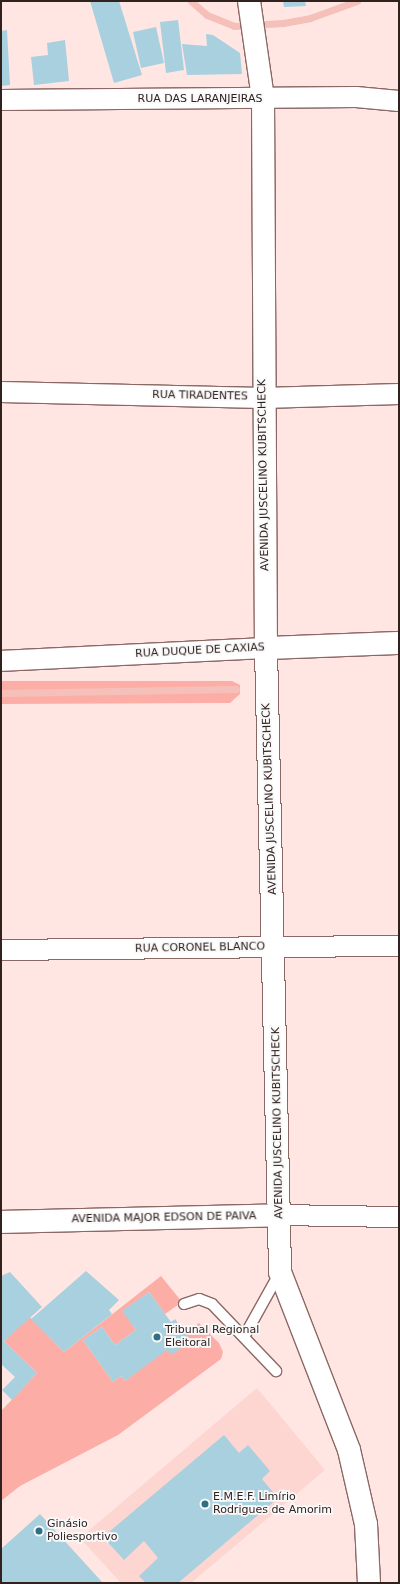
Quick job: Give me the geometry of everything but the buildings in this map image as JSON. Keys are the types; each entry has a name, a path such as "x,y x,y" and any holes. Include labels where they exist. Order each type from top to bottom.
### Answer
{"street":[{"name":"AVENIDA JUSCELINO KUBITSCHECK","path":"250,8 264,98 263,398 266,648 274,947 280,1272 349,1450 366,1524 369,1583"},
{"name":"RUA DAS LARANJEIRAS","path":"1,100 356,97 399,101"},
{"name":"RUA TIRADENTES","path":"1,392 263,398 399,394"},
{"name":"RUA DUQUE DE CAXIAS","path":"1,661 399,643"},
{"name":"RUA CORONEL BLANCO","path":"1,950 399,946"},
{"name":"AVENIDA MAJOR EDSON DE PAIVA","path":"1,1222 280,1215 399,1217"}],"lane":[{"path":"245,1336 280,1272"},
{"path":"184,1304 199,1299 212,1304 245,1336 276,1371"}],"shaded area":[{"path":"1,681 232,681 240,685 240,694 230,703 1,704"},
{"path":"161,1276 182,1302 165,1314 149,1292 123,1311 136,1330 115,1345 102,1327 83,1340 113,1382 121,1376 125,1381 199,1323 219,1343 223,1352 221,1359 118,1435 20,1486 1,1501 1,1411 37,1373 4,1341 30,1317 64,1352"},
{"path":"257,1388 325,1470 191,1583 121,1583 80,1538"}],"waterway":[{"path":"191,1 207,15 234,26 283,23 310,18 357,1"},
{"path":"1,693 236,689"}],"place":[{"name":"Tribunal Regional Eleitoral","path":"157,1337"},
{"name":"E.M.E.F. Limírio Rodrigues de Amorim","path":"205,1504"},
{"name":"Ginásio Poliesportivo","path":"39,1531"}]}
